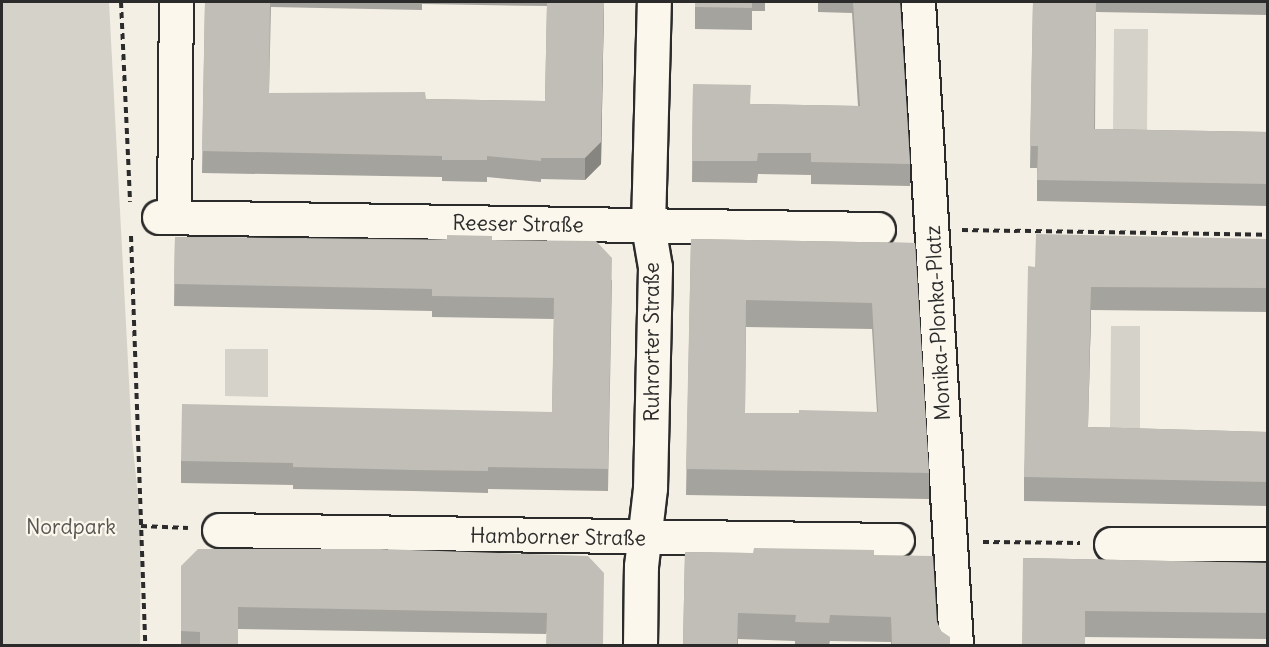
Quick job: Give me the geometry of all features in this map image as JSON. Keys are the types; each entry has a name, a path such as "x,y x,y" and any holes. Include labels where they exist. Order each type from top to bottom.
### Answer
{"street":[{"path":"148,219 176,2"},
{"name":"Ruhrorter Straße","path":"640,645 641,566 646,538 655,267 648,226 654,2"},
{"name":"Monika-Plonka-Platz","path":"918,2 956,645"},
{"name":"Reeser Straße","path":"148,219 878,230"},
{"name":"Hamborner Straße","path":"219,530 897,540"},
{"path":"1111,544 1268,544"}],"path":[{"path":"121,2 148,219 141,526 146,645"},
{"path":"932,229 1268,235"},
{"path":"141,526 219,530"},
{"path":"950,541 1111,544"}],"green space":[{"name":"Nordpark","path":"2,2 109,2 132,438 141,526 140,645 2,645"},
{"path":"1114,29 1148,29 1147,131 1113,130"},
{"path":"1111,326 1140,326 1140,433 1110,433"},
{"path":"225,349 268,349 268,397 225,396"}],"building":[{"path":"205,2 270,2 269,93 425,92 426,99 545,101 547,2 604,2 601,142 585,158 541,158 541,161 487,156 487,160 442,160 442,156 202,151"},
{"path":"695,2 752,2 752,8 695,7"},
{"path":"853,2 900,2 910,164 811,162 811,153 758,153 757,161 692,161 693,84 751,85 750,104 860,106"},
{"path":"1033,2 1096,2 1094,129 1268,132 1268,184 1037,180 1038,146 1030,146"},
{"path":"1036,234 1268,239 1268,288 1091,287 1088,427 1268,432 1268,482 1024,477 1028,266 1035,267"},
{"path":"447,235 492,236 492,240 596,241 612,258 608,469 488,467 488,471 413,470 293,467 293,463 181,461 182,404 552,412 554,298 432,296 432,289 174,284 175,237 430,240 447,239"},
{"path":"691,239 915,243 929,473 686,469","holes":["746,300 872,303 878,412 799,410 799,413 745,413"]},
{"path":"754,548 874,550 874,555 933,556 937,622 941,631 950,637 950,645 892,645 891,617 830,615 829,623 795,622 796,615 738,613 737,645 683,645 685,552 753,553"},
{"path":"198,549 380,549 588,556 604,573 603,645 546,645 547,613 238,607 238,645 200,645 200,632 181,631 181,566"},
{"path":"1023,558 1268,563 1268,613 1085,611 1085,645 1022,645"}],"tram line":[{"path":"2,631 2,646"}]}
